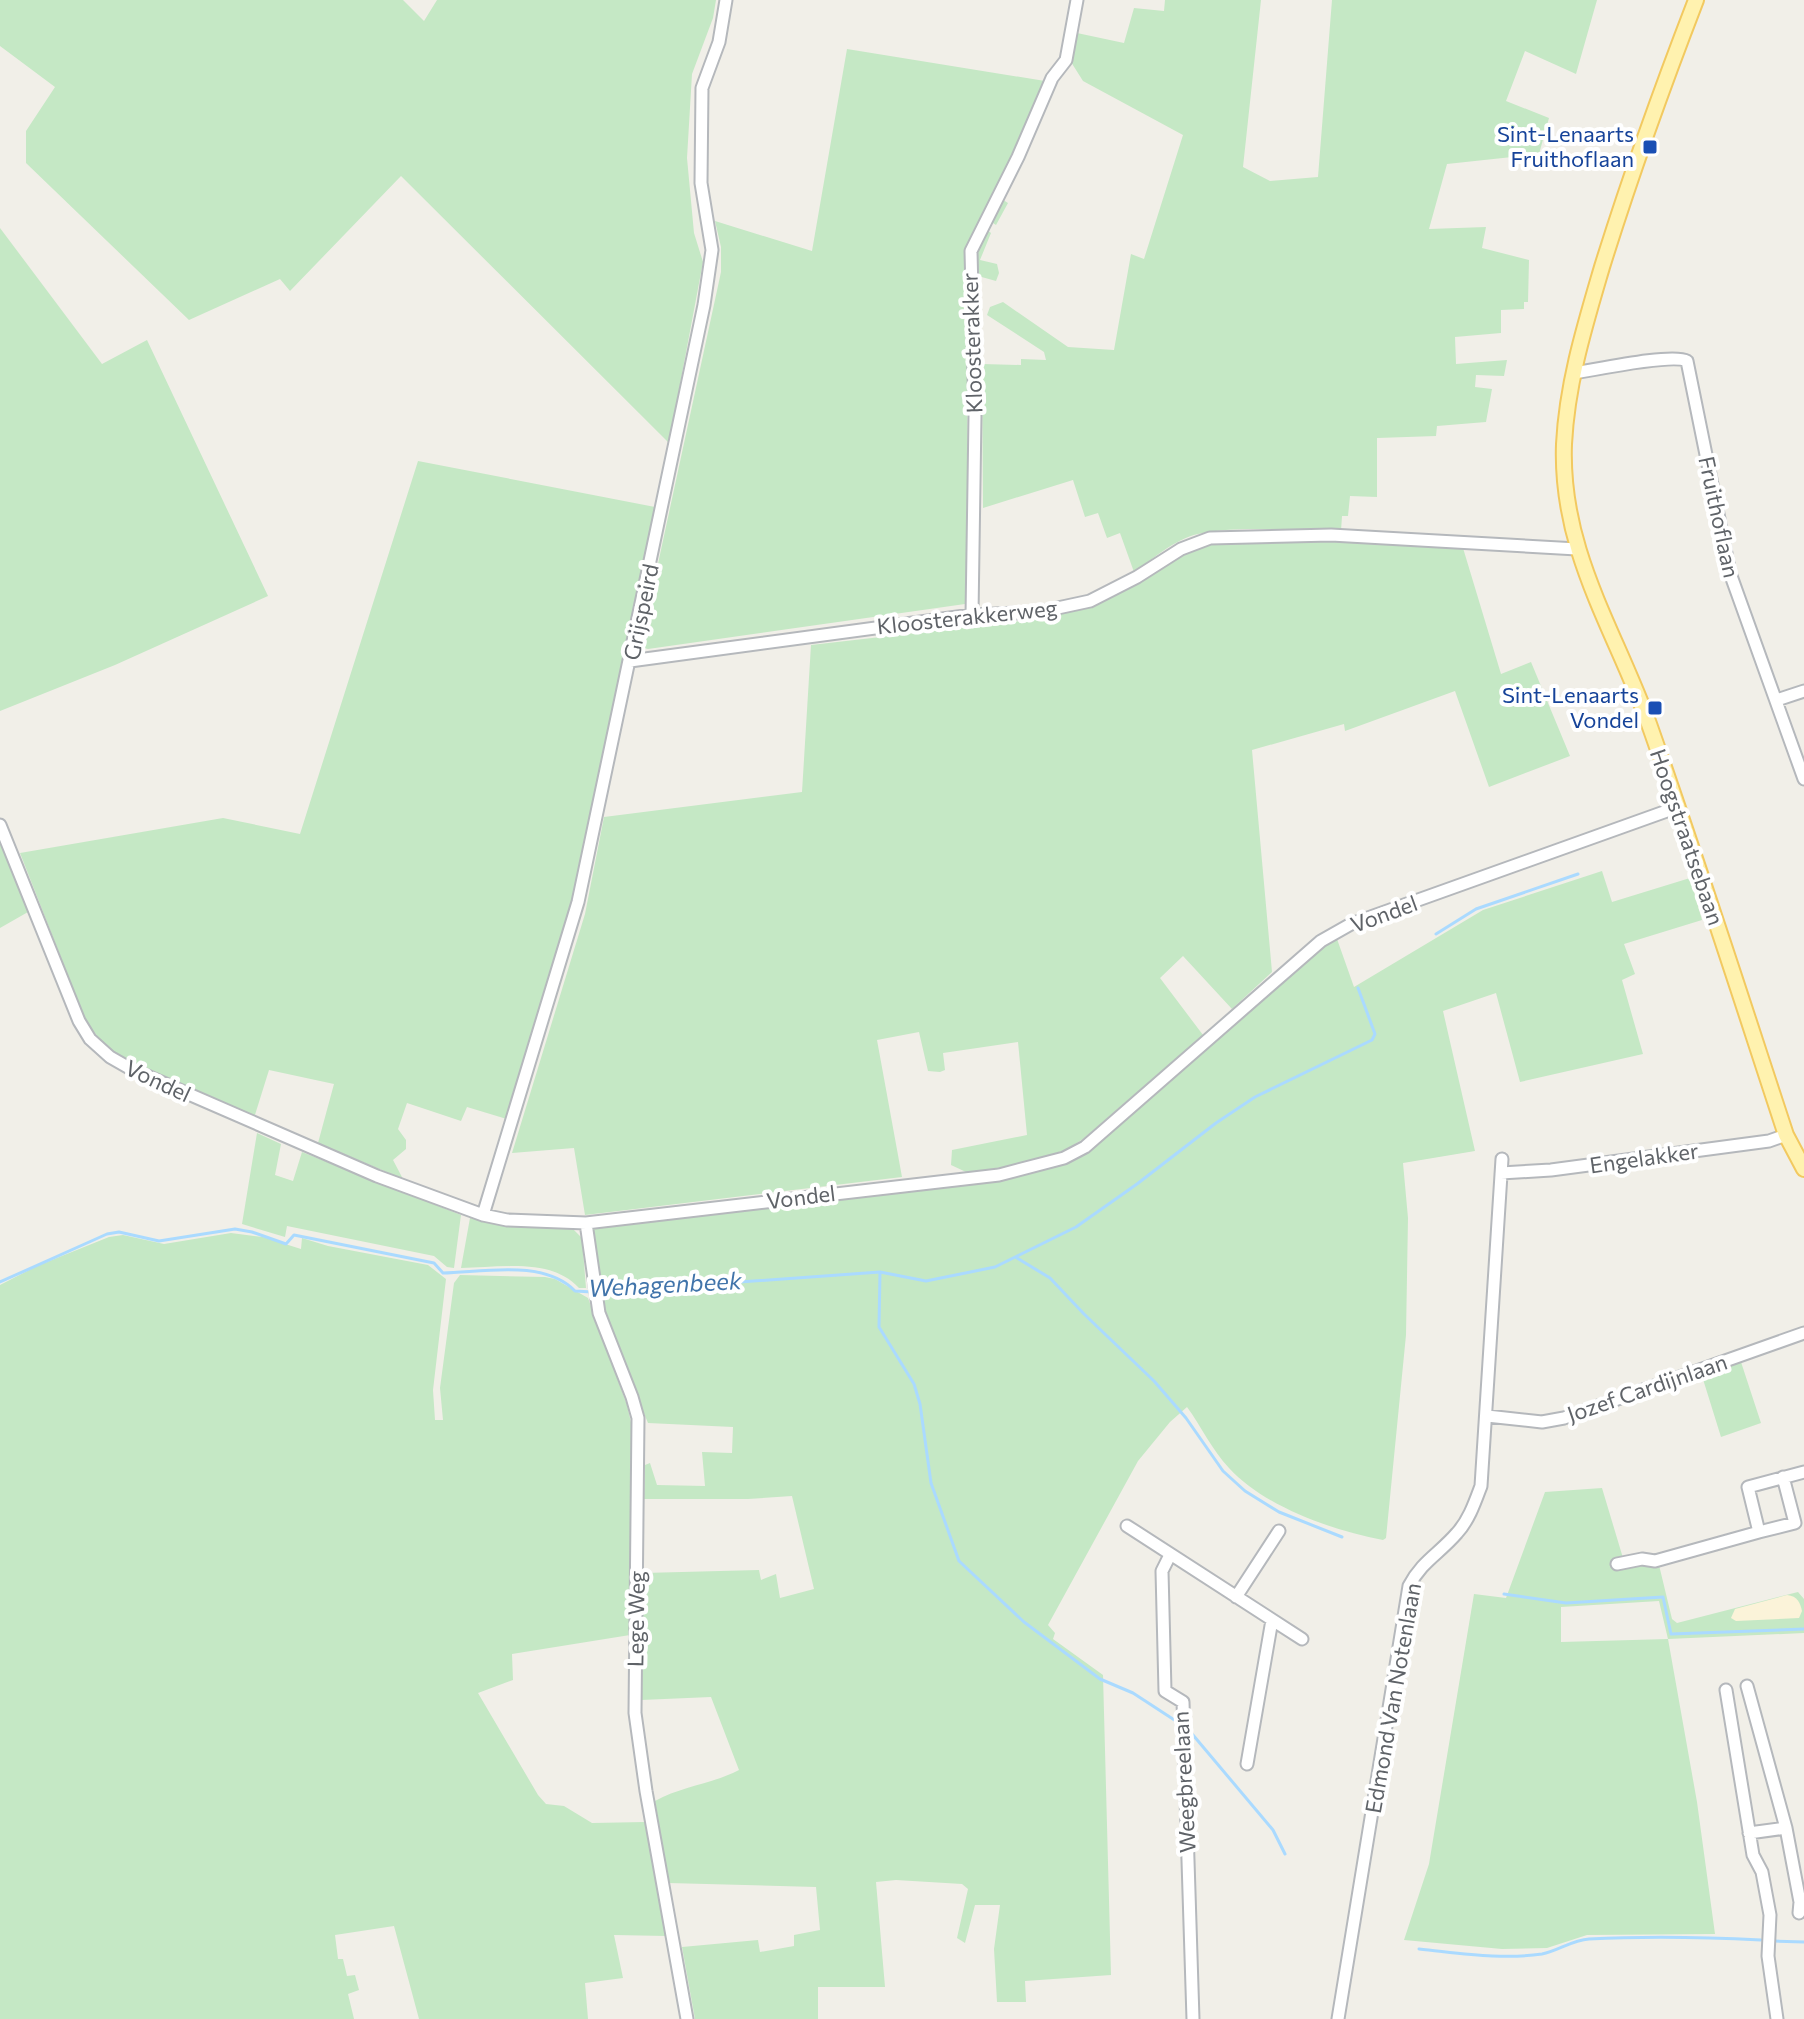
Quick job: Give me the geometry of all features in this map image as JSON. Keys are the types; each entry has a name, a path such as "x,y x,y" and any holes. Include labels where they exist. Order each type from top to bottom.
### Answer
{"main road":[{"name":"Hoogstraatsebaan","path":"1696,0 1624,194 1584,327 1564,444 1567,505 1577,549 1642,705 1678,807 1786,1135 1804,1169"}],"street":[{"name":"Grijspeird","path":"483,1215 578,902 710,275 712,250 701,183 702,88 719,42 726,0"},
{"name":"Kloosterakker","path":"972,615 975,416 971,251 1018,157 1048,86 1066,60 1077,0"},
{"name":"Fruithoflaan","path":"1574,373 1657,360 1679,358 1687,361 1730,573 1804,779"},
{"name":"Kloosterakkerweg","path":"630,661 972,615 1039,612 1090,601 1137,577 1181,549 1210,538 1331,535 1577,549"},
{"path":"1777,700 1804,691"},
{"name":"Vondel","path":"0,825 79,1021 90,1039 110,1057 335,1159 483,1215 507,1220 586,1223 999,1175 1064,1158 1085,1147 1133,1107 1321,941 1351,924 1678,807"},
{"name":"Engelakker","path":"1501,1173 1566,1168 1769,1141 1786,1135"},
{"name":"Edmond Van Notenlaan","path":"1338,2019 1409,1586 1417,1569 1459,1532 1481,1486 1502,1159"},
{"name":"Lege Weg","path":"586,1223 599,1313 638,1418 635,1713 687,2019"},
{"name":"Jozef Cardijnlaan","path":"1487,1416 1542,1422 1564,1418 1804,1333"},
{"path":"1759,1532 1748,1487 1804,1472"},
{"path":"1617,1564 1642,1559 1655,1561 1795,1523 1783,1477"},
{"path":"1127,1526 1302,1639"},
{"path":"1236,1597 1279,1531"},
{"name":"Weegbreelaan","path":"1170,1555 1162,1571 1165,1691 1183,1702 1193,2019"},
{"path":"1247,1764 1272,1620"},
{"path":"1747,1686 1786,1828 1800,1902 1799,1913"},
{"path":"1726,1690 1753,1855 1762,1872 1770,1915 1768,1956 1777,2019"},
{"path":"1749,1833 1786,1828"}],"green space":[{"path":"0,0 403,0 424,21 437,0 716,0 713,18 692,74 687,158 694,233 703,262 669,443 401,176 290,291 280,279 189,320 26,163 26,131 55,87 0,46"},
{"path":"1165,0 1261,0 1243,167 1270,181 1318,177 1332,0 1597,0 1576,74 1525,51 1506,101 1549,118 1539,154 1447,164 1429,229 1486,227 1482,248 1529,260 1528,302 1524,302 1524,309 1501,310 1501,333 1455,337 1456,364 1507,360 1504,376 1476,375 1475,387 1492,389 1486,422 1437,426 1436,436 1377,438 1377,497 1350,496 1348,516 1342,516 1341,531 1213,531 1173,545 1134,572 1120,533 1107,538 1098,513 1085,517 1073,480 983,508 982,365 967,367 969,597 965,604 648,649 640,647 721,272 721,247 715,221 812,251 847,49 1045,81 1015,153 992,193 1008,203 996,225 990,221 986,229 991,233 980,260 997,264 999,273 996,281 978,276 982,364 1021,365 1021,359 1046,360 1044,352 987,315 990,307 1003,302 1068,347 1114,350 1131,254 1144,259 1183,135 1083,81 1071,62 1077,33 1124,43 1134,8 1164,11"},
{"path":"0,228 102,364 147,340 268,596 115,665 0,711"},
{"path":"418,461 655,507 573,896 510,1120 467,1107 461,1121 407,1103 398,1129 406,1140 406,1149 393,1160 403,1179 318,1143 334,1084 269,1070 254,1118 117,1054 102,1043 85,1019 20,853 223,818 300,834"},
{"path":"1243,540 1359,541 1463,548 1501,674 1531,662 1570,756 1489,787 1455,691 1345,731 1344,724 1252,750 1272,972 1232,1009 1183,956 1160,978 1203,1035 1083,1139 1067,1149 1032,1162 980,1171 966,1172 951,1165 952,1150 1027,1135 1018,1042 943,1053 945,1070 928,1071 919,1032 877,1040 902,1177 585,1215 574,1148 512,1153 585,914 604,817 802,792 811,645 1028,620 1089,608 1191,548"},
{"path":"0,840 28,912 0,928"},
{"path":"1602,871 1612,902 1690,878 1702,920 1624,944 1635,974 1622,980 1643,1054 1520,1082 1496,993 1443,1011 1475,1151 1403,1163 1408,1218 1406,1335 1386,1538 1363,1536 1321,1523 1261,1494 1223,1461 1187,1407 1170,1422 1138,1461 1048,1625 1055,1633 1053,1639 1103,1675 1111,1975 1025,1981 1026,2002 997,2002 994,1949 1000,1905 975,1905 965,1943 957,1938 968,1889 962,1884 896,1880 876,1882 885,1987 818,1987 818,2019 695,2019 682,1947 758,1940 760,1952 794,1946 794,1935 820,1930 816,1887 668,1883 655,1801 739,1770 711,1697 641,1700 643,1573 759,1570 761,1580 776,1574 780,1598 814,1589 792,1496 644,1499 645,1465 650,1463 657,1485 705,1486 702,1452 732,1453 733,1427 648,1423 609,1329 600,1295 592,1227 968,1184 1044,1169 1068,1161 1327,944 1337,939 1354,987 1483,910"},
{"path":"257,1133 281,1144 275,1175 293,1181 302,1152 461,1215 454,1268 447,1267 434,1256 287,1226 285,1237 242,1224"},
{"path":"470,1218 495,1223 572,1228 582,1238 586,1288 579,1288 567,1278 539,1268 461,1268"},
{"path":"231,1233 263,1237 301,1249 302,1238 428,1265 446,1279 433,1390 435,1420 443,1420 440,1388 454,1283 460,1275 545,1277 555,1279 588,1298 627,1405 633,1431 630,1635 512,1654 513,1680 478,1693 546,1804 564,1806 592,1823 645,1822 667,1936 614,1935 623,1978 585,1983 588,2019 419,2019 394,1926 335,1935 338,1959 343,1959 347,1976 355,1975 359,1990 348,1994 354,2019 0,2019 0,1285 37,1266 109,1237 123,1235 164,1244"},
{"path":"1741,1362 1761,1423 1721,1437 1702,1376"},
{"path":"1602,1488 1623,1558 1636,1563 1659,1565 1672,1619 1677,1623 1798,1592 1804,1599 1804,1633 1668,1639 1697,1802 1715,1934 1587,1935 1547,1948 1502,1949 1404,1940 1429,1864 1474,1594 1506,1598 1545,1492","holes":["1659,1601 1668,1639 1561,1642 1561,1607"]}],"sand":[{"path":"1787,1595 1796,1598 1799,1603 1802,1611 1799,1618 1736,1621 1731,1618 1735,1609"}],"waterway":[{"path":"1436,934 1476,909 1578,874"},
{"path":"600,1292 880,1272 926,1281 995,1267 1076,1227 1255,1097 1372,1040 1375,1034 1358,988"},
{"name":"Wehagenbeek","path":"0,1282 107,1234 119,1232 159,1241 235,1229 286,1244 294,1235 434,1263 443,1273 530,1271 562,1281 575,1291 592,1292"},
{"path":"1017,1258 1050,1278 1154,1381 1186,1418 1223,1471 1245,1491 1279,1512 1342,1537"},
{"path":"880,1272 879,1327 914,1384 920,1404 931,1483 959,1561 1024,1622 1100,1679 1133,1693 1179,1723"},
{"path":"1504,1594 1566,1603 1663,1597 1671,1634 1804,1629"},
{"path":"1193,1735 1273,1830 1285,1854"},
{"path":"1419,1949 1512,1956 1542,1954 1589,1939 1675,1937 1761,1940"},
{"path":"1774,1941 1804,1942"}],"place":[{"name":"Sint-Lenaarts Fruithoflaan","path":"1650,147"},
{"name":"Sint-Lenaarts Vondel","path":"1655,708"}]}
